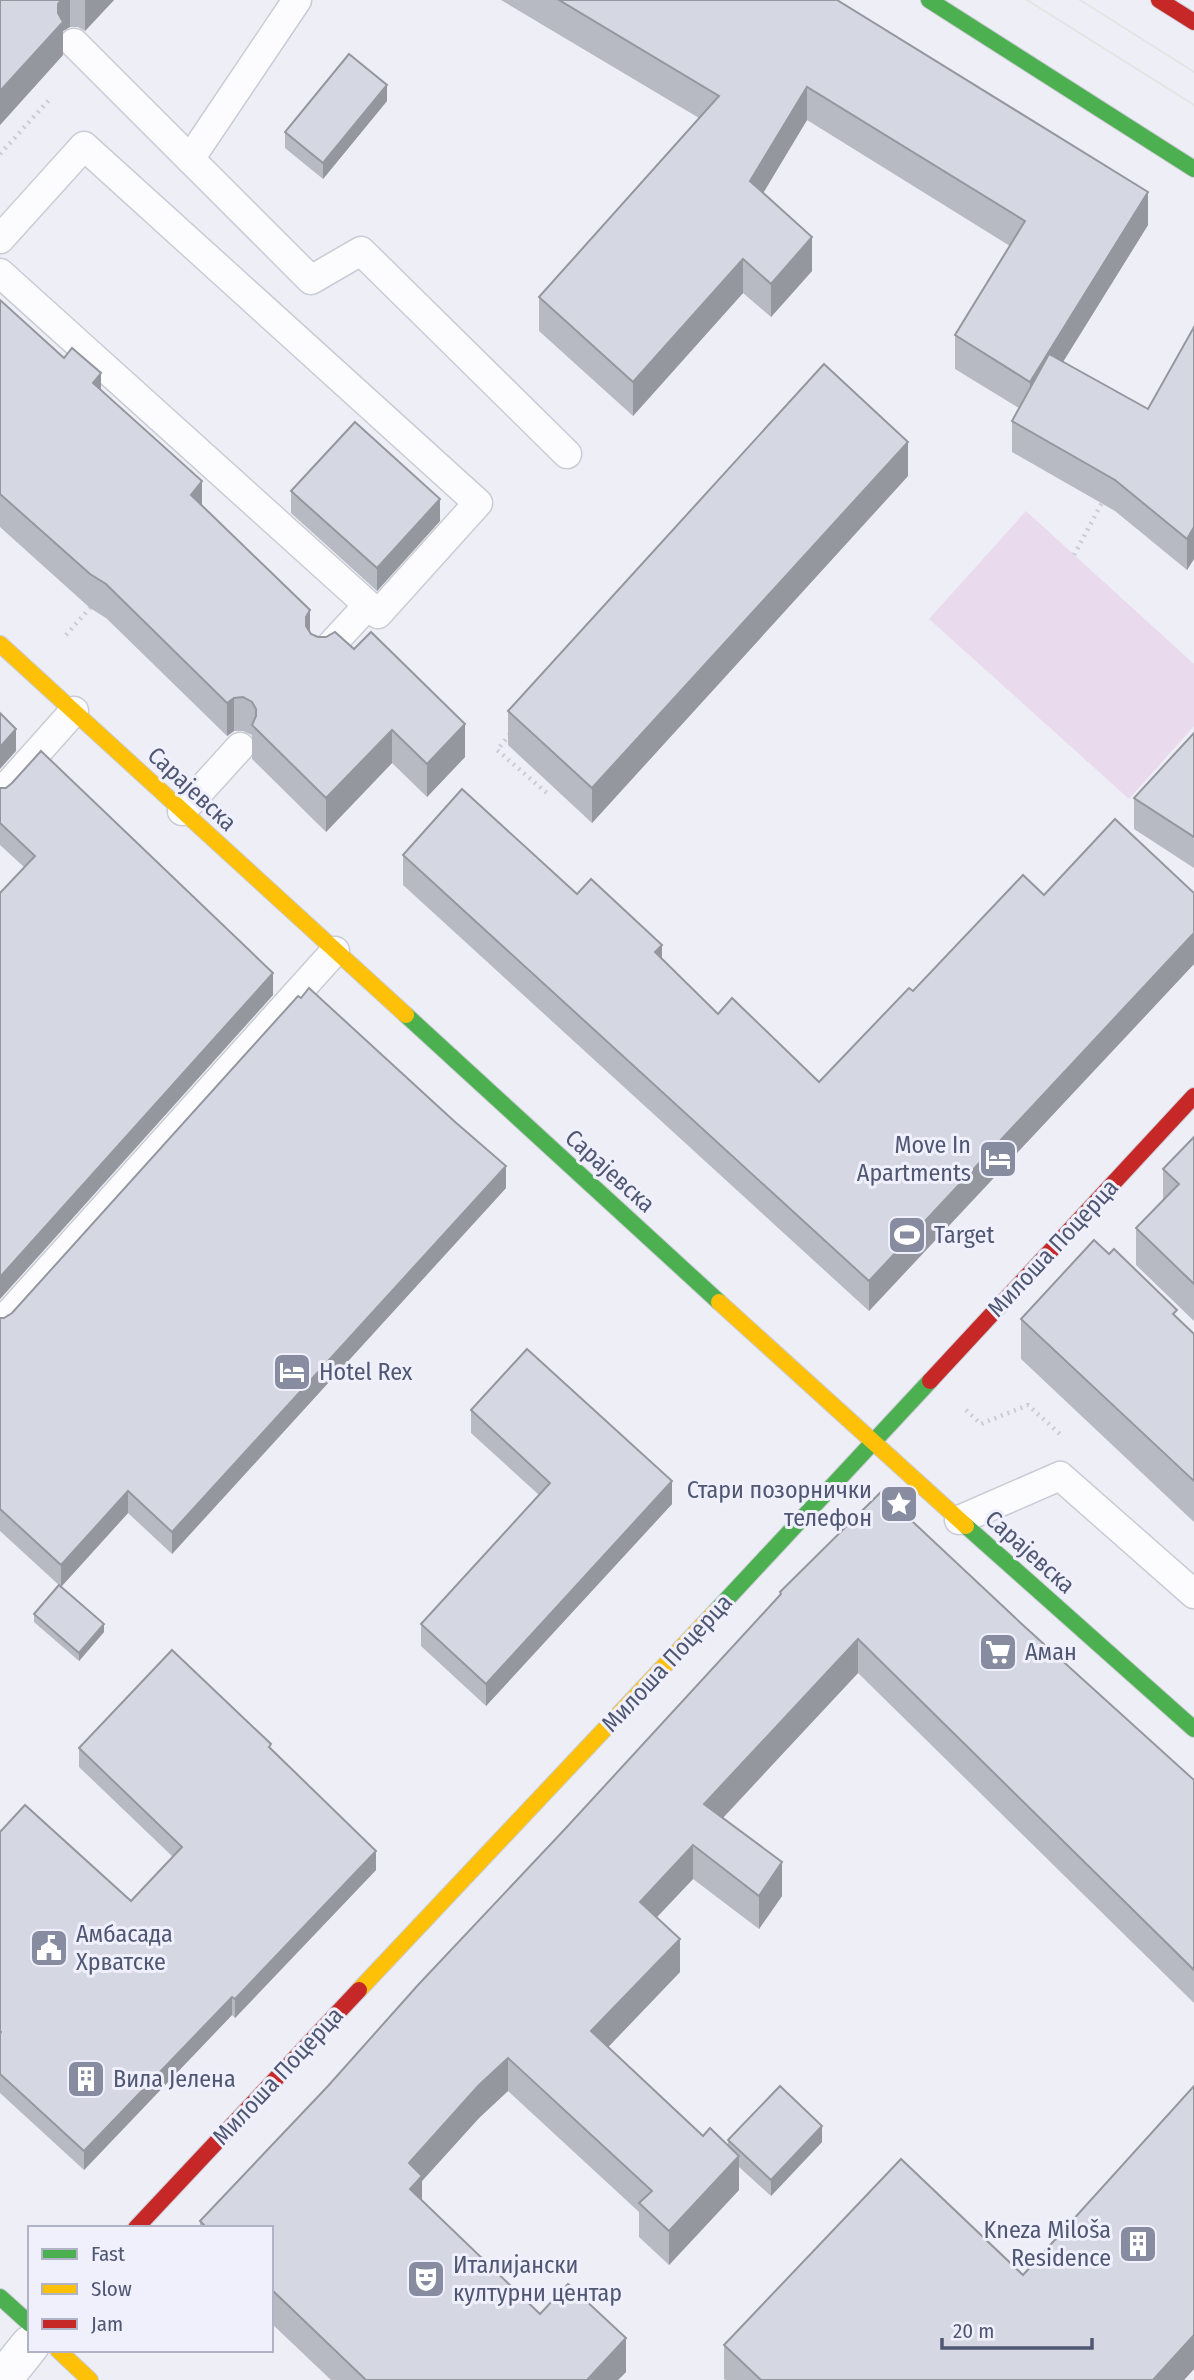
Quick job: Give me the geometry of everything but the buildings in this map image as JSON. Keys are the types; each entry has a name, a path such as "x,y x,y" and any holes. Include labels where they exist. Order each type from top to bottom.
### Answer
{"street":[{"path":"929,0 1194,169"},
{"path":"1159,0 1194,22"},
{"name":"Сарајевска","path":"2,649 74,711 873,1443 1194,1729"},
{"name":"Милоша Поцерца","path":"138,2226 873,1443 1081,1235 1194,1096"},
{"path":"0,2297 28,2322"},
{"path":"2,2380 28,2348"},
{"path":"60,2352 90,2380"}],"lane":[{"path":"190,159 297,0"},
{"path":"74,43 311,280 361,251 567,454"},
{"path":"0,239 84,146 478,503 378,614 0,273"},
{"path":"317,650 363,600"},
{"path":"0,794 74,711"},
{"path":"176,805 234,742"},
{"path":"0,1324 335,951"},
{"path":"959,1520 1060,1476 1194,1594"}],"path":[{"path":"0,153 49,100"},
{"path":"1074,555 1107,494"},
{"path":"66,635 90,608"},
{"path":"512,732 496,750 548,794"},
{"path":"958,1402 981,1424"}],"shaded area":[{"path":"1026,511 1194,664 1194,726 1129,799 929,619"}],"tram line":[{"path":"1027,0 1194,105"},
{"path":"1080,0 1194,72"}],"traffic: fast":[{"path":"929,0 1194,169"},
{"path":"406,1015 719,1302"},
{"path":"715,1612 930,1381"},
{"path":"966,1526 1194,1729"},
{"path":"0,2297 28,2322"}],"traffic: slow":[{"path":"0,644 406,1015"},
{"path":"719,1302 966,1526"},
{"path":"359,1990 715,1612"},
{"path":"60,2352 90,2380"}],"traffic: jam":[{"path":"1159,0 1194,22"},
{"path":"930,1381 1194,1096"},
{"path":"138,2226 359,1990"}],"place":[{"name":"Move In Apartments","path":"998,1159"},
{"name":"Target","path":"907,1235"},
{"name":"Hotel Rex","path":"292,1372"},
{"name":"Стари позорнички телефон","path":"899,1504"},
{"name":"Аман","path":"998,1652"},
{"name":"Амбасада Хрватске","path":"49,1948"},
{"name":"Вила Јелена","path":"86,2079"},
{"name":"Kneza Miloša Residence","path":"1138,2244"},
{"name":"Италијански културни центар","path":"426,2279"}]}
